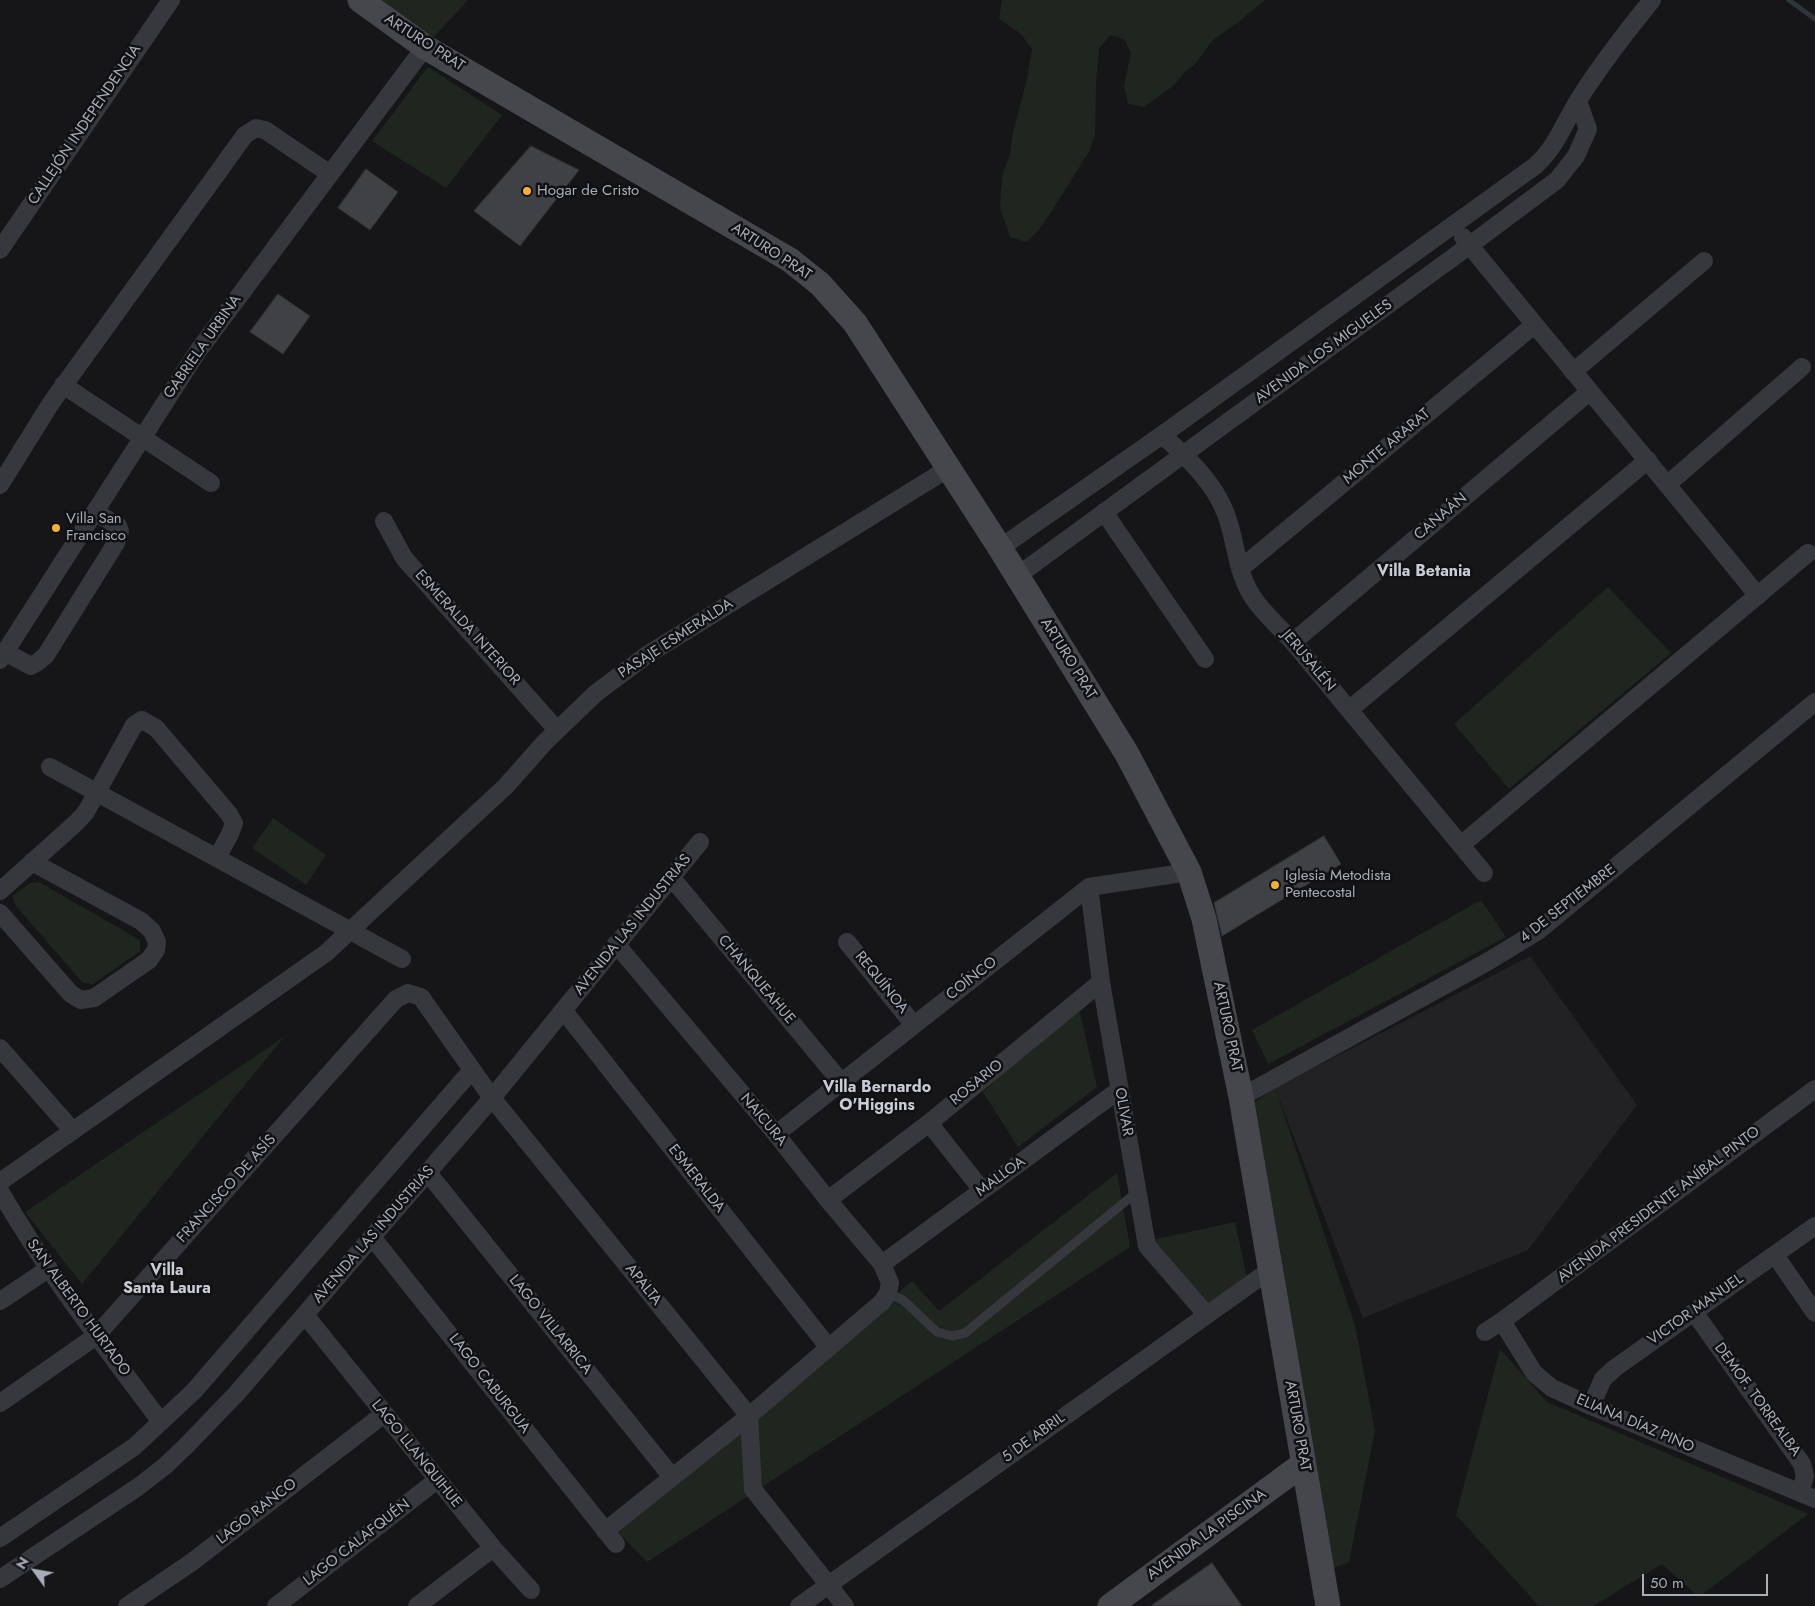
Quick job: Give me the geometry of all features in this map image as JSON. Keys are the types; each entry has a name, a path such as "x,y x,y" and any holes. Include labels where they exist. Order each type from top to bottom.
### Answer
{"main road":[{"name":"ARTURO PRAT","path":"360,0 425,47 790,260 820,284 855,323 1000,548 1127,754 1190,872 1204,919 1241,1097 1328,1606"},
{"name":"AVENIDA LA PISCINA","path":"1110,1606 1304,1464"}],"street":[{"name":"CALLEJÓN INDEPENDENCIA","path":"0,250 171,0"},
{"name":"AVENIDA LOS MIGUELES","path":"1000,548 1162,435 1535,166 1545,157 1557,141 1578,101 1607,56 1652,0"},
{"name":"GABRIELA URBINA","path":"3,656 198,351 425,47"},
{"name":"AVENIDA LOS MIGUELES","path":"1017,576 1556,180 1576,156 1588,129 1578,101"},
{"path":"0,485 50,403 245,135 256,128 265,130 330,174"},
{"path":"1454,225 1534,325 1668,484 1758,596"},
{"path":"1573,372 1704,261"},
{"name":"MONTE ARARAT","path":"1240,569 1534,325"},
{"path":"1668,484 1802,367"},
{"path":"64,385 211,484"},
{"name":"CANAÁN","path":"1293,642 1589,392"},
{"name":"JERUSALÉN","path":"1162,435 1184,454 1210,484 1226,514 1240,569 1247,588 1256,603 1293,642 1484,873"},
{"path":"1349,710 1648,460"},
{"name":"PASAJE ESMERALDA","path":"0,1182 326,953 506,786 544,742 596,694 647,655 948,468"},
{"path":"3,656 30,666 46,655 116,543 120,532 118,526 95,512"},
{"path":"1104,512 1205,659"},
{"name":"ESMERALDA INTERIOR","path":"384,521 404,558 557,730"},
{"path":"1461,844 1808,553"},
{"name":"4 DE SEPTIEMBRE","path":"1241,1097 1486,962 1538,931 1815,702"},
{"path":"0,891 86,812 134,725 142,720 156,728 229,814 234,823 217,858"},
{"path":"50,767 402,959"},
{"name":"AVENIDA LAS INDUSTRIAS","path":"0,1579 138,1487 165,1466 237,1393 492,1098 700,842"},
{"path":"0,913 71,994 81,1000 94,998 149,960 156,950 157,942 152,931 141,921 32,862"},
{"path":"1088,887 1190,872"},
{"name":"CHANQUEAHUE","path":"671,877 841,1082"},
{"name":"OLIVAR","path":"1088,887 1119,1090 1147,1246 1206,1314"},
{"name":"COÍNCO","path":"776,1134 1088,887"},
{"name":"REQUÍNOA","path":"847,942 914,1025"},
{"name":"NAICURA","path":"616,944 776,1134 882,1264 890,1283 885,1298"},
{"name":"ROSARIO","path":"828,1200 929,1123 1102,982"},
{"name":"APALTA","path":"396,999 408,994 421,997 492,1098 749,1416"},
{"name":"FRANCISCO DE ASÍS","path":"0,1404 96,1336 396,999"},
{"name":"ESMERALDA","path":"564,1011 829,1348"},
{"path":"0,1048 73,1131"},
{"path":"0,1538 127,1452 194,1391 472,1070"},
{"name":"AVENIDA PRESIDENTE ANÍBAL PINTO","path":"1502,1322 1815,1089"},
{"name":"MALLOA","path":"882,1264 1119,1090"},
{"path":"929,1123 982,1190"},
{"name":"LAGO VILLARRICA","path":"428,1173 672,1477"},
{"name":"SAN ALBERTO HURTADO","path":"0,1191 48,1268 160,1422"},
{"name":"VICTOR MANUEL","path":"1590,1406 1604,1379 1615,1368 1815,1226"},
{"name":"LAGO CABURGUA","path":"372,1237 610,1538 672,1477 749,1416"},
{"path":"1775,1255 1815,1313"},
{"path":"0,1301 48,1268"},
{"name":"5 DE ABRIL","path":"799,1606 1270,1270"},
{"path":"845,1606 754,1489 749,1416 885,1298"},
{"name":"DEMOF. TORREALBA","path":"1694,1312 1802,1464 1808,1496"},
{"name":"LAGO LLANQUIHUE","path":"305,1315 492,1548 531,1590"},
{"path":"1485,1332 1502,1322"},
{"name":"ELIANA DÍAZ PINO","path":"1502,1322 1534,1373 1552,1388 1590,1406 1808,1496"},
{"name":"LAGO RANCO","path":"127,1606 192,1562 384,1414"},
{"name":"LAGO CALAFQUÉN","path":"276,1606 437,1480"},
{"path":"417,1606 492,1548"}],"lane":[{"path":"885,1298 903,1300 937,1332 952,1336 965,1333 1137,1192"}],"shaded area":[{"path":"373,0 468,0 431,40"},
{"path":"1002,0 1265,0 1212,41 1196,63 1173,86 1144,107 1128,104 1124,86 1131,53 1124,39 1110,35 1099,49 1095,134 1090,150 1050,214 1037,232 1026,242 1010,237 1000,208 1003,172 1010,155 1013,132 1027,79 1032,49 1021,34 999,19"},
{"path":"428,67 502,115 446,188 372,141"},
{"path":"1608,587 1671,653 1509,789 1454,724"},
{"path":"273,818 326,855 306,885 252,848"},
{"path":"39,882 140,940 140,951 93,984 83,983 16,906 12,896 31,883"},
{"path":"1481,900 1506,937 1268,1064 1252,1030"},
{"path":"1530,956 1637,1105 1528,1250 1363,1318 1275,1088"},
{"path":"1078,1004 1097,1087 1018,1147 983,1092"},
{"path":"284,1037 82,1284 25,1212"},
{"path":"1275,1088 1355,1325 1375,1431 1349,1562 1326,1571 1241,1111"},
{"path":"1117,1173 1130,1247 647,1562 618,1532 912,1281 939,1311"},
{"path":"1235,1222 1247,1278 1194,1313 1147,1241"},
{"path":"1500,1349 1547,1402 1808,1514 1699,1597 1662,1564 1593,1606 1539,1606 1456,1515"}],"building":[{"name":"Hogar de Cristo","path":"531,146 579,170 520,246 474,211"},
{"path":"366,169 398,192 370,230 338,208"},
{"path":"278,294 310,316 283,354 250,332"},
{"name":"Iglesia Metodista Pentecostal","path":"1324,836 1341,864 1222,936 1214,903"},
{"path":"1212,1563 1242,1606 1151,1606"}],"waterway":[{"path":"1789,0 1815,19"}],"place":[{"name":"Hogar de Cristo","path":"527,191"},
{"name":"Villa San Francisco","path":"56,528"},
{"name":"Iglesia Metodista Pentecostal","path":"1275,885"}],"district":[{"name":"Villa Betania","path":"1424,572"},
{"name":"Villa Bernardo O'Higgins","path":"877,1097"},
{"name":"Villa Santa Laura","path":"167,1280"}]}
